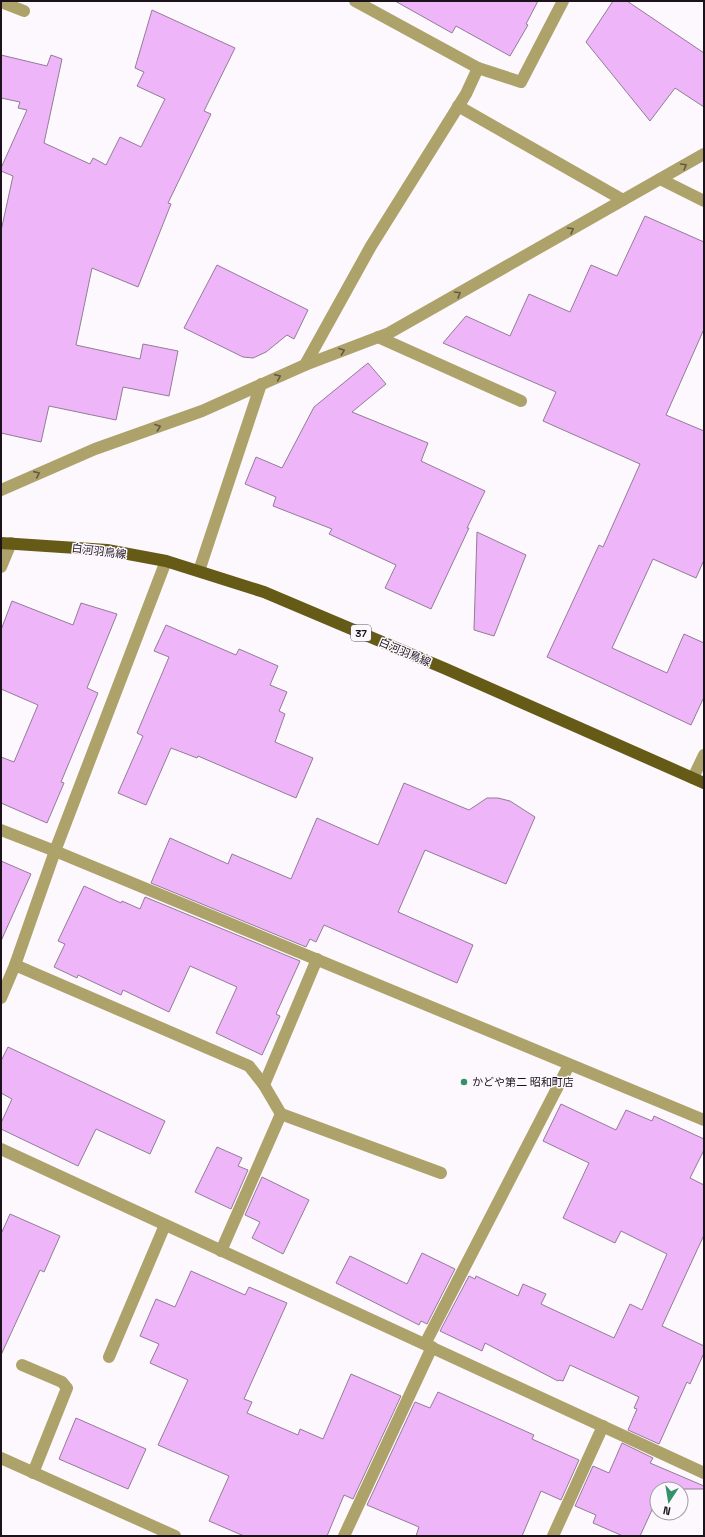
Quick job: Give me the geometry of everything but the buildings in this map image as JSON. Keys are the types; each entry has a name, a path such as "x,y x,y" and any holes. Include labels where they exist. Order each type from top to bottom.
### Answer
{"main road":[{"name":"白河羽鳥線","path":"6,543 107,550 166,561 271,595 446,669 699,780"}],"street":[{"path":"356,1 478,68 521,82 563,1"},
{"path":"1,2 24,11"},
{"path":"305,364 371,246 466,94 478,68"},
{"path":"458,106 623,200"},
{"path":"1,490 95,449 202,411 305,364 389,333 704,154"},
{"path":"660,179 704,201"},
{"path":"378,337 521,401"},
{"path":"199,571 261,384"},
{"path":"1,567 6,543"},
{"path":"1,998 15,965 55,851 166,561"},
{"path":"699,780 704,755"},
{"path":"1,830 317,959 704,1120"},
{"path":"264,1085 317,959"},
{"path":"15,965 249,1066 264,1085 282,1114 441,1173"},
{"path":"344,1536 428,1346 569,1064"},
{"path":"221,1251 282,1114"},
{"path":"1,1149 704,1473"},
{"path":"109,1357 165,1225"},
{"path":"22,1365 62,1382 67,1388 33,1474"},
{"path":"553,1536 603,1426"},
{"path":"1,1458 33,1474 175,1536"}],"place":[{"name":"かどや第二 昭和町店","path":"464,1082"}]}
